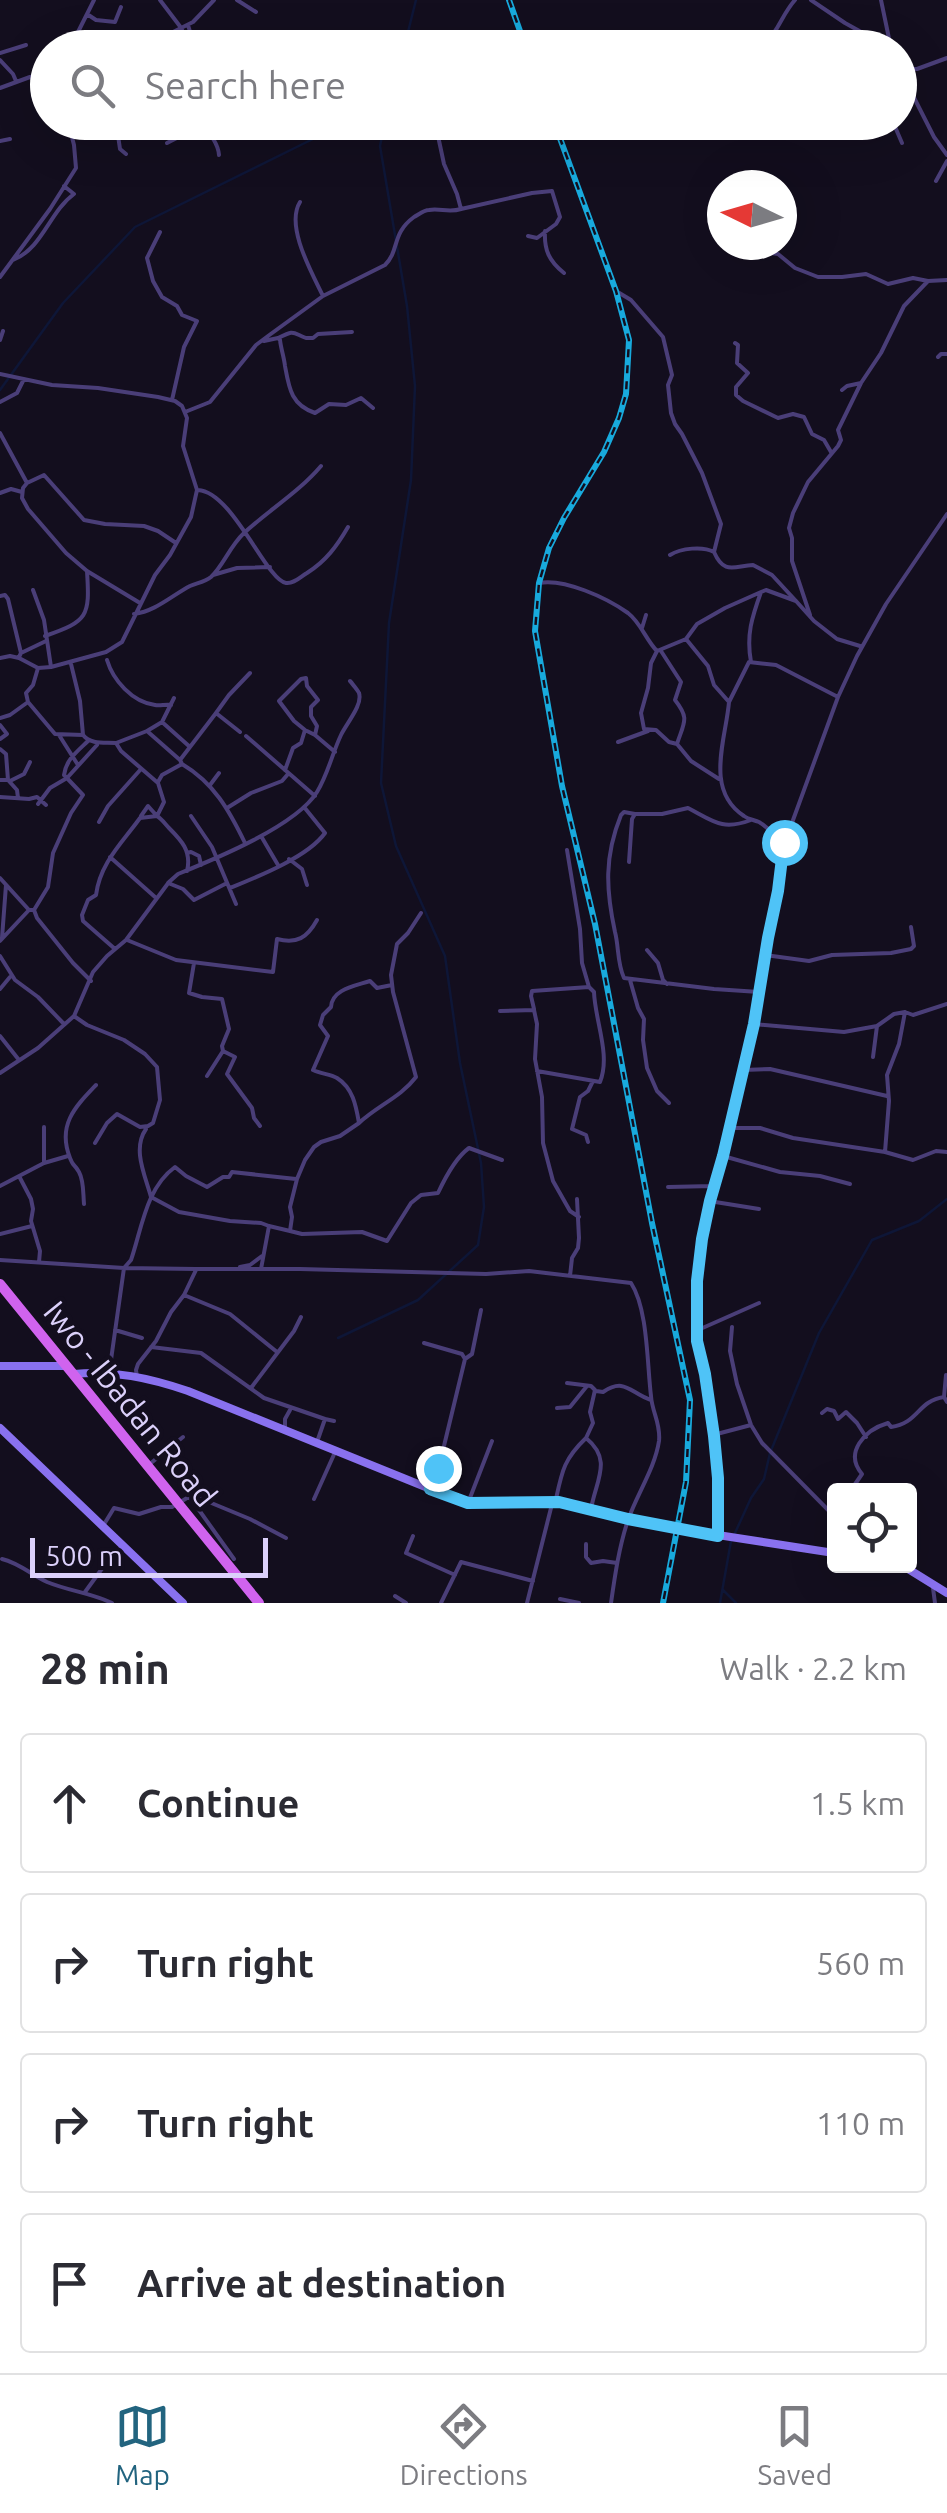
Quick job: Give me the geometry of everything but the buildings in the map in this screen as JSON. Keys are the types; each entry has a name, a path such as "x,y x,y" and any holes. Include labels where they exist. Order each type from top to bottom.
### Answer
{"main road":[{"name":"Iwo - Ibadan Road","path":"0,1284 146,1464 184,1499 260,1603"}],"street":[{"path":"80,30 94,0"},
{"path":"160,0 182,28"},
{"path":"178,30 204,13 214,0"},
{"path":"237,0 256,12"},
{"path":"778,30 794,0"},
{"path":"811,0 858,30"},
{"path":"882,0 887,30"},
{"path":"87,14 96,20 114,22 121,7"},
{"path":"188,25 190,30"},
{"path":"0,53 26,44"},
{"path":"917,68 947,58"},
{"path":"0,60 16,81"},
{"path":"0,88 30,78"},
{"path":"917,104 947,158 936,181"},
{"path":"0,142 10,139"},
{"path":"0,276 76,168 72,140"},
{"path":"118,140 120,150 126,154"},
{"path":"167,144 173,140"},
{"path":"212,140 218,155"},
{"path":"439,140 461,209"},
{"path":"14,260 33,247 54,214 74,194 64,186"},
{"path":"185,412 210,402 256,345 323,296 385,265 396,236 422,212 453,212 552,191 560,218 537,238 528,236"},
{"path":"300,202 295,210 298,238 323,296"},
{"path":"545,231 547,253 564,273"},
{"path":"160,232 147,258 153,281 162,297 177,306 182,315 197,321 184,348 172,400"},
{"path":"785,260 818,277 866,274 888,284 912,278 947,280"},
{"path":"810,615 792,561 789,528 793,513 808,482 838,446 838,430 860,383 881,353 904,306 928,281"},
{"path":"616,291 631,300 663,337 672,375 668,385 674,424 702,473 721,524 714,552 719,562 737,569 753,565 772,575 814,621 837,639 862,647"},
{"path":"0,340 3,330"},
{"path":"264,341 292,332 306,338 352,332"},
{"path":"278,338 289,390 303,408 315,413 329,404 346,405 361,398 374,408"},
{"path":"735,343 737,363 748,373 736,387 736,395 778,418 794,414 804,417 812,434 824,440 831,452"},
{"path":"938,357 947,354"},
{"path":"0,374 52,385 172,400 182,406 187,418 183,446 197,490 191,517 140,603 122,642 115,648 51,668 38,668 20,656 8,599 6,595 0,596"},
{"path":"0,402 16,393 24,378"},
{"path":"842,390 860,383"},
{"path":"0,433 27,483"},
{"path":"214,576 230,547 322,466"},
{"path":"140,603 86,571 66,552 28,509 22,492 27,483 44,475 84,520 144,526 176,542"},
{"path":"197,490 206,490 215,497 246,532 273,576 283,583 292,582 322,563 348,527"},
{"path":"0,492 22,492"},
{"path":"718,1536 714,1436 697,1341 697,1281 710,1201 754,1024 784,842 838,697 862,647 947,514"},
{"path":"670,554 702,548 714,552"},
{"path":"134,614 172,600 191,585 237,568 270,567"},
{"path":"0,658 20,656 46,638 77,625 88,595 86,571"},
{"path":"539,584 556,582 590,592 629,614 642,628 681,682 676,700 686,720 677,744"},
{"path":"33,590 44,620 51,668"},
{"path":"648,730 644,729 641,713 651,664 659,651 686,639 697,624 761,592 768,590 796,602"},
{"path":"750,662 750,620 761,592"},
{"path":"642,628 646,615"},
{"path":"686,639 729,702"},
{"path":"38,668 26,693 44,724 55,734 116,743 162,722 173,702 152,704 131,694 113,676 108,660"},
{"path":"70,662 80,701 83,736"},
{"path":"784,842 759,822 738,812 723,788 721,748 729,702 750,662 776,665 838,697"},
{"path":"158,782 181,762 229,695 250,673"},
{"path":"315,735 317,726 311,707 318,700 306,678 278,702 294,721 335,752"},
{"path":"0,1073 38,1048 74,1016 98,965 126,940 178,874 261,836 294,817 314,796 360,699 350,681"},
{"path":"0,718 10,716 28,702"},
{"path":"216,713 314,796"},
{"path":"162,722 190,747"},
{"path":"0,726 6,734 0,740"},
{"path":"228,808 251,793 282,781 294,748 301,743 306,730"},
{"path":"618,742 656,730 720,780"},
{"path":"147,731 210,785 228,808 244,843"},
{"path":"58,734 78,765"},
{"path":"1,940 48,887 53,853 83,795 64,770 89,740"},
{"path":"39,802 50,788 67,778 98,742"},
{"path":"116,743 158,782 164,802 157,816"},
{"path":"0,749 6,754 9,780 18,798"},
{"path":"0,780 24,774 30,762"},
{"path":"99,822 142,768"},
{"path":"210,785 219,773"},
{"path":"0,797 37,797 46,805"},
{"path":"115,949 82,918 110,857 148,806 177,834 188,853 187,870"},
{"path":"168,883 183,889 194,900 300,855 324,836 304,807"},
{"path":"752,820 716,824 688,808 662,814 624,812 618,819 607,862 606,884 624,978 760,992"},
{"path":"630,862 635,814"},
{"path":"140,818 157,816"},
{"path":"191,816 216,857 236,904"},
{"path":"261,836 278,865"},
{"path":"536,1071 602,1080 604,1056 594,992 588,987 582,963 567,850"},
{"path":"188,853 195,853 201,864"},
{"path":"110,857 156,898"},
{"path":"290,859 302,869 307,885"},
{"path":"0,878 91,981"},
{"path":"1,940 6,885"},
{"path":"290,1230 296,1179 314,1147 359,1123 407,1089 416,1077 391,975 397,944 421,913"},
{"path":"126,940 176,960 272,972 277,939 288,942 310,934 318,920"},
{"path":"765,955 809,961 832,955 910,949 914,946 910,927"},
{"path":"647,950 658,963 666,984"},
{"path":"0,956 12,976 64,1024"},
{"path":"194,963 191,995 222,998 229,1029 223,1051 207,1076"},
{"path":"0,989 12,976"},
{"path":"630,980 644,1019 647,1068 656,1091 669,1103"},
{"path":"359,1123 356,1102 347,1087 338,1079 313,1070 328,1036 320,1025 336,994 370,981 377,988 392,985"},
{"path":"579,1217 570,1211 549,1170 543,1144 542,1097 536,1071 538,1024 531,996 532,991 588,987"},
{"path":"754,1024 844,1032 877,1026 894,1014 913,1015 947,1004"},
{"path":"500,1011 534,1010"},
{"path":"885,1152 887,1075 900,1044 905,1012"},
{"path":"74,1016 124,1040 156,1064 159,1106 153,1123 142,1134 140,1156 151,1197 179,1212 262,1223 302,1234 362,1232 387,1241 410,1203 422,1195 438,1193 446,1175 470,1148 502,1160"},
{"path":"873,1057 877,1026"},
{"path":"0,1036 19,1060"},
{"path":"223,1051 235,1057 227,1074 260,1126"},
{"path":"743,1070 770,1069 887,1096"},
{"path":"588,1142 586,1136 572,1129 580,1097 593,1081"},
{"path":"84,1204 83,1182 69,1156 66,1138 69,1116 96,1085"},
{"path":"96,1143 106,1123 116,1114 140,1127 150,1125"},
{"path":"44,1127 44,1163"},
{"path":"729,1128 760,1128 914,1160 936,1151 947,1152"},
{"path":"0,1186 44,1163 69,1156"},
{"path":"723,1156 780,1172 850,1184"},
{"path":"111,1373 124,1268 131,1260 151,1197 170,1170 175,1167 207,1186 232,1172 296,1179"},
{"path":"19,1176 31,1199 39,1262"},
{"path":"668,1188 714,1186"},
{"path":"570,1276 572,1258 578,1248 577,1200"},
{"path":"710,1201 759,1209"},
{"path":"0,1234 32,1226"},
{"path":"261,1269 269,1226"},
{"path":"234,1269 262,1256"},
{"path":"0,1260 124,1268 486,1274 529,1271 634,1285 647,1337 651,1400 659,1424 659,1441 628,1519 610,1603"},
{"path":"137,1377 138,1364 184,1295 196,1269"},
{"path":"184,1295 230,1314 278,1352"},
{"path":"698,1330 760,1303"},
{"path":"430,1489 465,1358 472,1354 481,1310"},
{"path":"251,1388 302,1317"},
{"path":"732,1327 730,1351 751,1425 762,1443 827,1506"},
{"path":"115,1330 142,1338"},
{"path":"424,1343 465,1358"},
{"path":"151,1347 197,1352 264,1398 334,1422"},
{"path":"0,1366 111,1373 188,1390 468,1503 554,1503 718,1536 827,1552"},
{"path":"855,1483 862,1474 855,1464 855,1448 880,1425 896,1428 918,1414 925,1402 938,1396 946,1399 946,1375"},
{"path":"567,1382 602,1392 623,1385 651,1400"},
{"path":"557,1408 570,1407 587,1386"},
{"path":"527,1603 563,1466 586,1438 592,1423 595,1390"},
{"path":"286,1428 286,1415 291,1408"},
{"path":"822,1413 827,1409 834,1411 838,1419 846,1412 866,1438"},
{"path":"318,1442 325,1420"},
{"path":"714,1436 751,1425"},
{"path":"0,1428 184,1603"},
{"path":"146,1464 153,1463 183,1437"},
{"path":"586,1438 602,1458 591,1509"},
{"path":"468,1503 492,1441"},
{"path":"314,1500 336,1450"},
{"path":"103,1526 114,1508 138,1514 172,1508 184,1499 202,1498 286,1538"},
{"path":"184,1499 234,1560"},
{"path":"413,1536 406,1553 455,1575"},
{"path":"586,1544 590,1564 618,1563"},
{"path":"86,1592 109,1558 123,1546"},
{"path":"2,1559 15,1562 44,1581 112,1603"},
{"path":"441,1603 459,1564 464,1562 533,1581"},
{"path":"914,1573 947,1592"},
{"path":"932,1583 935,1603"},
{"path":"394,1596 406,1603"},
{"path":"560,1598 580,1603"}],"waterway":[{"path":"408,30 416,0"},
{"path":"0,390 63,303 135,227 311,140"},
{"path":"338,1338 418,1300 478,1245 484,1207 481,1163 460,1063 445,956 396,846 381,783 389,623 411,480 415,386 381,140"},
{"path":"735,1533 764,1479 770,1453 819,1333 872,1240 919,1221 947,1199"},
{"path":"720,1603 731,1541"},
{"path":"723,1590 736,1603"}],"railway":[{"path":"509,0 520,30"},
{"path":"561,140 616,291 629,340 626,394 619,418 549,548 539,583 535,631 562,786 595,924 690,1400 686,1482 663,1603"}],"route":[{"path":"438,1468 430,1489 458,1501 559,1502 718,1536 714,1436 697,1341 697,1281 710,1201 754,1024 784,842"}]}
